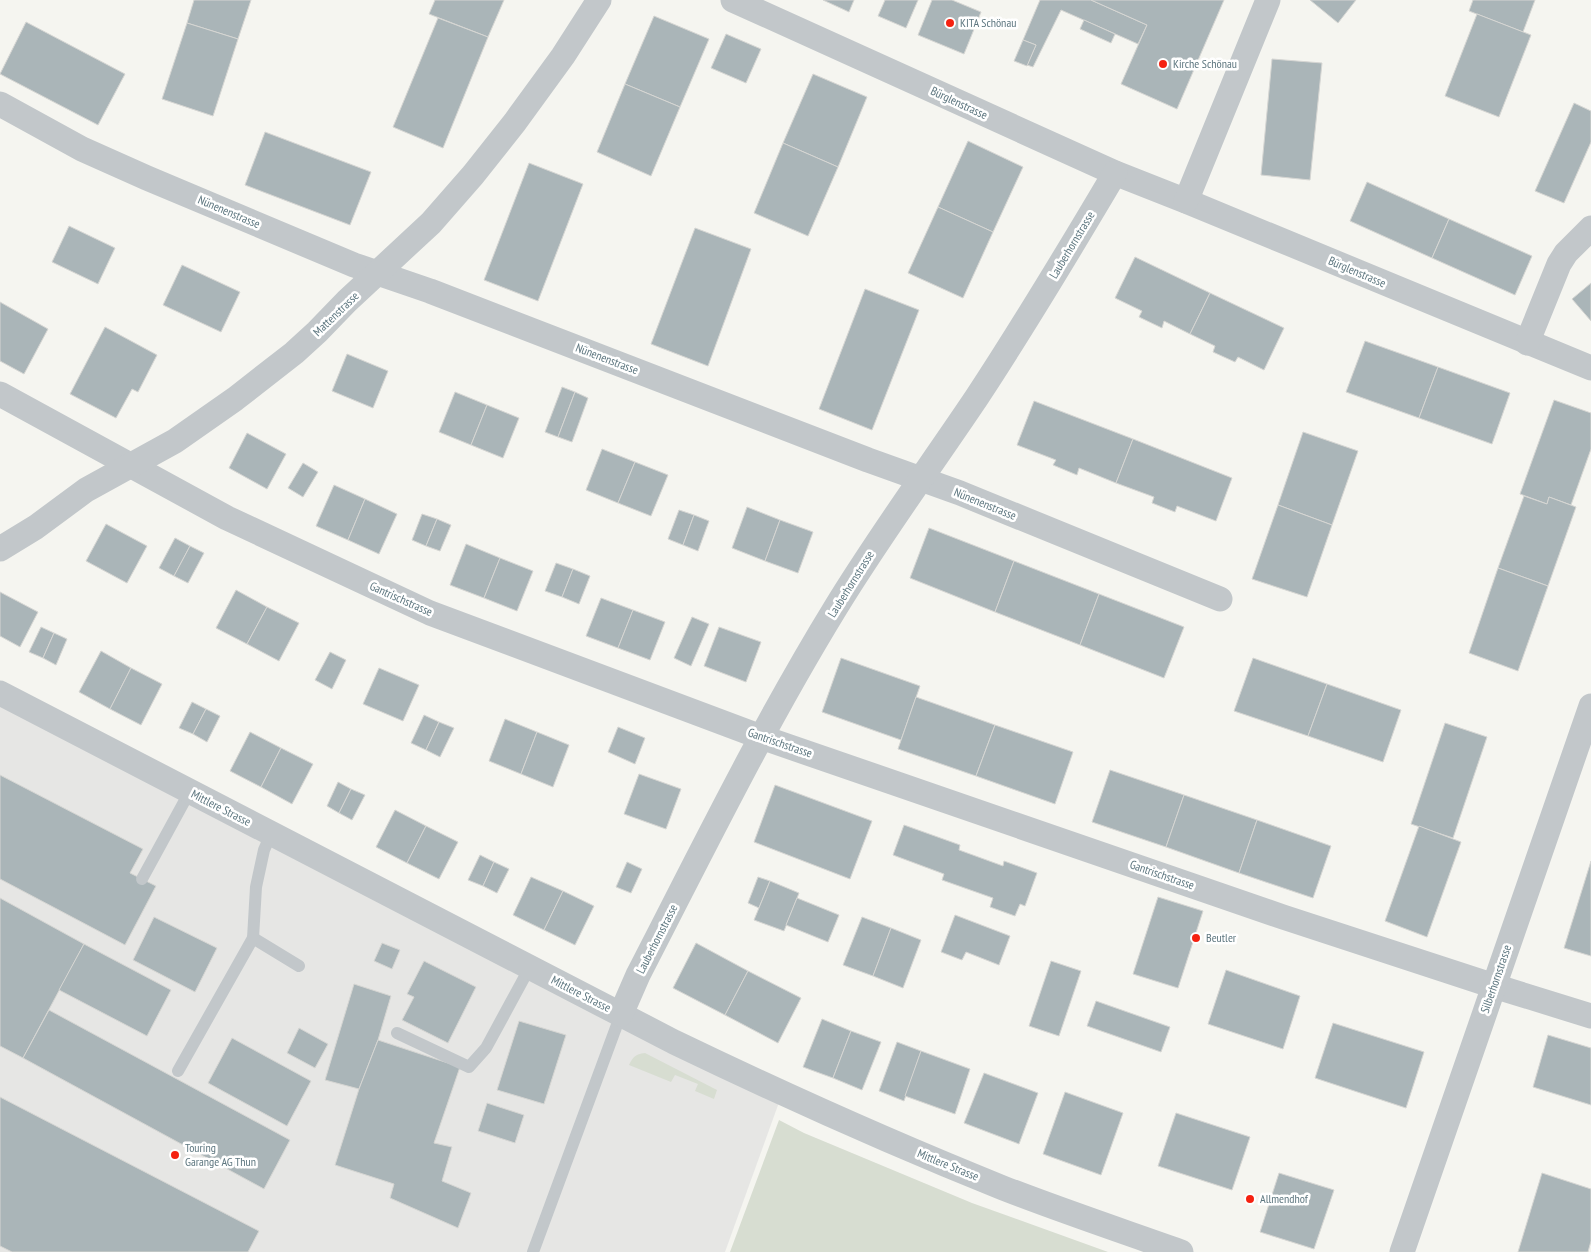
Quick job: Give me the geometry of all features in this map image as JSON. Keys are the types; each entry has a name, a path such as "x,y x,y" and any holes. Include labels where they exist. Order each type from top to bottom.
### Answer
{"street":[{"name":"Mattenstrasse","path":"0,549 36,527 86,490 175,441 250,388 294,353 431,223 515,122 558,63 599,0"},
{"name":"Bürglenstrasse","path":"733,0 1115,173 1591,368"},
{"path":"1186,201 1268,0"},
{"name":"Nünenenstrasse","path":"0,104 82,149 354,265 430,291 960,493 1220,599"},
{"name":"Lauberhornstrasse","path":"621,1014 638,975 761,737 837,607 1038,303 1115,173"},
{"path":"1527,343 1559,264 1566,253 1591,228"},
{"name":"Gantrischstrasse","path":"0,394 228,518 430,613 761,737 1274,914 1591,1016"},
{"name":"Mittlere Strasse","path":"0,693 674,1042 782,1094 1005,1189 1181,1252"},
{"name":"Silberhornstrasse","path":"1402,1252 1591,706"}],"lane":[{"path":"142,879 190,792"},
{"path":"178,1071 253,938 256,887 264,850 271,834"},
{"path":"253,938 299,966"},
{"path":"397,1033 469,1067 486,1048 530,967"},
{"path":"533,1252 621,1014"}],"shaded area":[{"path":"0,693 782,1094 725,1252 0,1252"},
{"path":"645,1053 717,1090 714,1099 695,1091 698,1084 675,1075 671,1082 629,1065 635,1056"},
{"path":"779,1120 804,1133 972,1203 1108,1252 730,1252"}],"building":[{"path":"194,0 251,0 238,39 187,23"},
{"path":"435,0 504,0 488,37 429,14"},
{"path":"823,0 854,0 849,12"},
{"path":"885,0 918,0 906,28 878,16"},
{"name":"KITA Schönau","path":"932,0 952,0 981,12 964,54 918,35"},
{"path":"1040,0 1091,0 1147,25 1138,44 1061,10 1033,67 1027,65 1036,45 1023,40"},
{"name":"Kirche Schönau","path":"1091,0 1224,0 1177,109 1121,84 1147,25"},
{"path":"1310,0 1356,0 1338,23"},
{"path":"1473,0 1535,0 1523,32 1469,11"},
{"path":"1477,14 1531,35 1499,117 1445,96"},
{"path":"654,16 709,39 680,107 625,84"},
{"path":"438,18 488,37 443,148 393,127"},
{"path":"1084,20 1115,34 1111,43 1080,29"},
{"path":"26,22 125,74 98,125 0,74"},
{"path":"187,23 238,39 213,116 162,99"},
{"path":"726,34 761,49 746,83 711,68"},
{"path":"1023,40 1036,45 1027,66 1014,61"},
{"path":"1272,59 1322,63 1310,180 1261,175"},
{"path":"813,74 867,97 838,167 783,143"},
{"path":"625,84 680,107 651,176 597,152"},
{"path":"1574,103 1591,111 1591,142 1564,203 1535,191"},
{"path":"265,132 371,172 350,225 245,185"},
{"path":"968,141 1023,167 993,232 938,207"},
{"path":"783,143 838,167 808,236 754,213"},
{"path":"529,163 583,184 538,301 484,280"},
{"path":"1367,182 1449,219 1432,258 1350,221"},
{"path":"938,207 993,232 963,298 908,273"},
{"path":"1449,219 1532,256 1515,295 1432,258"},
{"path":"69,226 115,248 98,284 52,262"},
{"path":"695,228 751,249 708,366 651,344"},
{"path":"1135,257 1210,293 1190,334 1164,321 1162,328 1139,317 1142,311 1115,298"},
{"path":"182,265 240,292 221,332 163,305"},
{"path":"1591,283 1591,321 1572,299"},
{"path":"865,289 919,310 872,430 819,409"},
{"path":"1210,293 1284,328 1264,370 1238,357 1235,362 1213,352 1215,346 1190,334"},
{"path":"0,302 48,329 24,374 0,361"},
{"path":"105,327 157,355 138,392 132,389 116,418 70,394"},
{"path":"1365,341 1438,367 1419,418 1346,392"},
{"path":"347,354 388,371 373,408 332,391"},
{"path":"1438,367 1510,393 1492,444 1419,418"},
{"path":"562,387 575,392 558,437 545,432"},
{"path":"455,392 487,405 471,445 439,432"},
{"path":"575,392 588,398 572,442 558,437"},
{"path":"1554,400 1591,413 1591,449 1571,505 1549,497 1547,504 1520,494"},
{"path":"1034,401 1133,439 1116,483 1079,468 1077,475 1053,465 1056,460 1017,445"},
{"path":"487,405 519,418 503,458 471,445"},
{"path":"1303,432 1358,451 1332,525 1278,505"},
{"path":"247,433 286,454 267,489 229,468"},
{"path":"1133,439 1232,478 1216,521 1177,506 1175,512 1152,503 1154,497 1116,483"},
{"path":"602,449 635,462 618,503 586,490"},
{"path":"635,462 668,475 651,516 618,503"},
{"path":"303,463 318,472 303,497 288,488"},
{"path":"334,485 365,499 348,540 316,526"},
{"path":"1524,496 1547,504 1549,497 1576,507 1548,586 1498,568"},
{"path":"365,499 397,514 379,554 348,540"},
{"path":"1278,505 1332,525 1307,597 1252,579"},
{"path":"747,507 780,520 765,561 732,548"},
{"path":"679,510 694,515 683,545 668,539"},
{"path":"422,514 437,519 426,546 412,540"},
{"path":"694,515 709,521 698,551 683,545"},
{"path":"437,519 451,525 440,551 426,546"},
{"path":"780,520 813,532 798,573 765,561"},
{"path":"106,524 147,546 127,583 86,561"},
{"path":"929,528 1014,561 995,612 910,578"},
{"path":"175,538 190,546 174,576 159,568"},
{"path":"466,544 500,558 484,598 450,585"},
{"path":"190,546 204,553 188,583 174,576"},
{"path":"500,558 533,571 517,611 484,598"},
{"path":"1014,561 1099,594 1080,645 995,612"},
{"path":"556,563 573,569 562,597 545,591"},
{"path":"1498,568 1548,586 1518,671 1469,653"},
{"path":"573,569 590,576 579,604 562,597"},
{"path":"236,590 267,607 247,644 216,628"},
{"path":"0,592 38,612 20,647 0,636"},
{"path":"1099,594 1184,627 1164,678 1080,645"},
{"path":"601,598 633,610 618,648 586,636"},
{"path":"267,607 299,623 279,661 247,644"},
{"path":"633,610 665,622 650,660 618,648"},
{"path":"692,617 709,624 691,666 674,658"},
{"path":"41,627 54,633 43,658 29,652"},
{"path":"719,627 761,642 746,682 704,666"},
{"path":"54,633 67,639 56,665 43,658"},
{"path":"101,651 131,668 110,709 79,692"},
{"path":"330,652 346,660 332,689 315,680"},
{"path":"841,658 920,686 901,740 822,712"},
{"path":"1253,658 1327,684 1308,736 1234,711"},
{"path":"131,668 162,684 141,725 110,709"},
{"path":"379,668 419,685 403,721 363,704"},
{"path":"1327,684 1401,710 1383,762 1308,736"},
{"path":"916,697 995,725 976,776 898,749"},
{"path":"192,702 206,709 193,734 179,728"},
{"path":"206,709 220,716 207,742 193,734"},
{"path":"424,715 439,722 426,750 411,743"},
{"path":"505,719 537,732 521,774 489,761"},
{"path":"439,722 454,728 440,757 426,750"},
{"path":"1445,723 1487,737 1453,838 1411,824"},
{"path":"995,725 1073,752 1055,804 976,776"},
{"path":"618,727 645,738 635,764 608,752"},
{"path":"250,732 281,748 261,787 230,771"},
{"path":"537,732 569,745 553,787 521,774"},
{"path":"281,748 313,764 292,804 261,787"},
{"path":"1110,770 1184,795 1166,847 1092,822"},
{"path":"639,774 681,789 666,829 624,814"},
{"path":"0,775 143,849 130,873 156,886 125,945 0,879"},
{"path":"338,782 351,789 339,813 327,806"},
{"path":"775,785 872,821 850,879 754,842"},
{"path":"351,789 365,795 352,820 339,813"},
{"path":"1184,795 1257,820 1239,873 1166,847"},
{"path":"395,810 426,826 407,863 376,847"},
{"path":"1257,820 1331,846 1313,898 1239,873"},
{"path":"904,825 960,845 959,850 1003,866 1004,861 1037,873 1025,906 1020,904 1015,916 990,907 993,898 942,880 944,874 893,855"},
{"path":"426,826 458,842 439,879 407,863"},
{"path":"1419,826 1461,842 1427,937 1385,921"},
{"path":"480,855 494,862 483,886 468,880"},
{"path":"1591,861 1591,956 1564,948"},
{"path":"494,862 509,869 497,893 483,886"},
{"path":"627,862 642,869 631,893 616,887"},
{"path":"531,877 563,891 544,930 513,915"},
{"path":"758,877 770,881 759,908 748,903"},
{"path":"770,881 799,893 784,931 754,920"},
{"path":"563,891 594,906 575,945 544,930"},
{"path":"1158,897 1203,911 1178,988 1133,974"},
{"path":"0,898 84,944 23,1058 0,1046"},
{"path":"797,898 839,915 828,942 786,925"},
{"path":"955,915 1010,936 999,965 966,952 962,960 941,952"},
{"path":"154,917 217,948 195,992 133,960"},
{"path":"862,917 891,928 873,976 843,965"},
{"path":"891,928 921,940 903,988 873,976"},
{"path":"382,943 400,950 392,969 374,961"},
{"path":"696,943 748,971 725,1015 673,988"},
{"path":"84,944 171,990 147,1036 59,990"},
{"path":"424,961 476,987 448,1043 402,1020 414,997 407,994"},
{"path":"1051,961 1081,971 1059,1036 1029,1026"},
{"path":"1226,970 1300,996 1283,1049 1208,1024"},
{"path":"748,971 801,998 778,1043 725,1015"},
{"path":"354,984 391,996 378,1040 359,1089 325,1080"},
{"path":"1096,1001 1170,1027 1161,1052 1087,1026"},
{"path":"49,1010 290,1140 264,1189 23,1058"},
{"path":"822,1019 851,1031 833,1078 803,1067"},
{"path":"519,1021 566,1035 544,1104 497,1090"},
{"path":"1333,1023 1424,1052 1406,1108 1315,1078"},
{"path":"299,1028 328,1044 315,1068 287,1053"},
{"path":"851,1031 881,1042 862,1090 833,1078"},
{"path":"1548,1035 1591,1048 1591,1105 1533,1087"},
{"path":"232,1038 311,1081 287,1126 208,1083"},
{"path":"378,1040 460,1067 434,1143 452,1147 442,1181 471,1193 458,1228 390,1198 394,1184 335,1165 359,1089"},
{"path":"897,1042 921,1051 904,1101 879,1091"},
{"path":"921,1051 970,1069 955,1114 905,1096"},
{"path":"984,1073 1038,1093 1019,1144 964,1123"},
{"path":"1065,1092 1123,1113 1101,1175 1043,1154"},
{"path":"0,1097 259,1231 248,1252 12,1252 0,1246"},
{"path":"487,1103 524,1115 515,1143 478,1131"},
{"path":"1176,1113 1250,1137 1232,1190 1158,1166"},
{"path":"1279,1173 1334,1190 1314,1249 1260,1232"},
{"path":"1542,1173 1591,1189 1591,1241 1588,1252 1518,1252"}],"place":[{"name":"KITA Schönau","path":"950,23"},
{"name":"Kirche Schönau","path":"1163,64"},
{"name":"Beutler","path":"1196,938"},
{"name":"Touring Garange AG Thun","path":"175,1155"},
{"name":"Allmendhof","path":"1250,1199"}]}
